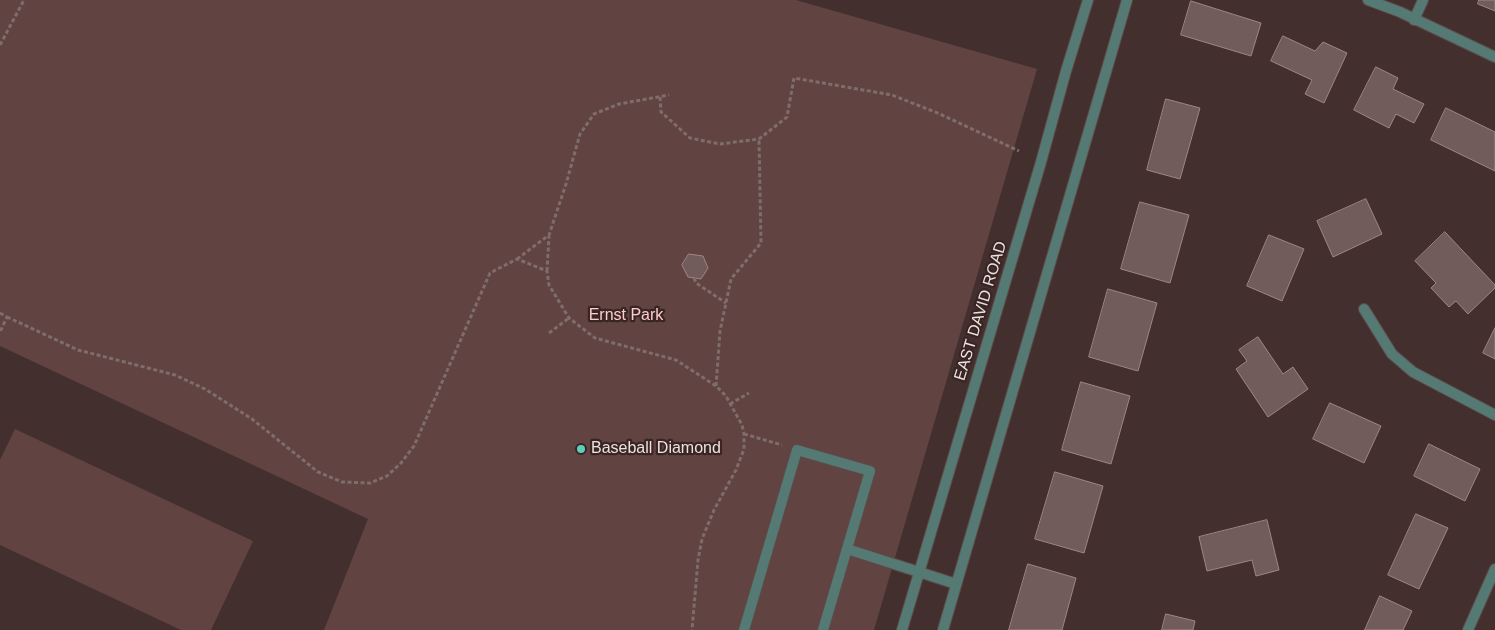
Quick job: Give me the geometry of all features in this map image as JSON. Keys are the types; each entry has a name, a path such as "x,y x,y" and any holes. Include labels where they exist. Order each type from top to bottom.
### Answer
{"street":[{"name":"EAST DAVID ROAD","path":"902,630 1088,0"},
{"path":"943,630 1127,0"},
{"path":"1368,0 1400,12 1495,57"},
{"path":"1414,20 1423,0"},
{"path":"1364,308 1392,354 1413,372 1495,415"},
{"path":"744,630 797,450 870,471 823,630"},
{"path":"847,549 956,584"},
{"path":"1468,630 1495,569"}],"path":[{"path":"0,45 24,0"},
{"path":"660,97 661,112 690,138 720,144 759,139 788,117 794,78 892,95 940,114 1019,152"},
{"path":"669,95 619,104 594,114 580,134 549,236 547,271 549,285 569,318 595,338 676,360 716,386 726,396 742,425 744,449 736,470 714,510 702,539 698,560 692,630"},
{"path":"716,386 720,330 731,279 760,243 759,139"},
{"path":"0,313 78,350 175,375 198,386 252,419 318,472 342,482 370,484 387,476 401,463 414,446 490,273 516,259 549,236"},
{"path":"516,259 547,271"},
{"path":"694,278 696,283 726,303"},
{"path":"0,332 7,317"},
{"path":"549,333 569,318"},
{"path":"730,404 749,393"},
{"path":"744,434 797,450"}],"green space":[{"name":"Ernst Park","path":"0,0 796,0 1037,69 874,630 324,630 368,519 0,346"},
{"path":"15,429 253,541 211,630 181,630 0,545 0,460"}],"building":[{"path":"1479,0 1495,0 1495,11 1478,4"},
{"path":"1191,1 1261,23 1251,56 1181,35"},
{"path":"1283,36 1315,51 1323,42 1347,53 1324,103 1305,94 1312,80 1271,61"},
{"path":"1376,67 1398,78 1393,89 1424,104 1414,123 1396,114 1389,128 1354,110"},
{"path":"1166,99 1200,108 1180,179 1147,170"},
{"path":"1446,108 1495,132 1495,171 1431,140"},
{"path":"1366,199 1382,234 1333,257 1317,221"},
{"path":"1140,202 1189,215 1170,283 1121,269"},
{"path":"1445,232 1495,285 1495,288 1468,314 1456,301 1449,307 1431,288 1436,283 1415,261"},
{"path":"1269,235 1304,249 1282,301 1247,286"},
{"path":"689,254 703,256 708,268 701,279 688,277 682,265"},
{"path":"1108,289 1157,303 1138,371 1089,357"},
{"path":"1495,328 1495,359 1483,353"},
{"path":"1258,337 1283,374 1293,367 1308,389 1268,417 1236,369 1247,361 1239,350"},
{"path":"1081,382 1130,396 1111,464 1062,450"},
{"path":"1330,403 1381,426 1364,463 1313,439"},
{"path":"1429,444 1480,469 1465,501 1414,476"},
{"path":"1055,472 1103,486 1084,553 1035,539"},
{"path":"1416,514 1448,528 1419,589 1388,575"},
{"path":"1267,520 1279,570 1256,576 1252,560 1207,571 1199,537"},
{"path":"1028,564 1076,578 1062,630 1009,630"},
{"path":"1380,596 1412,611 1403,630 1365,630"},
{"path":"1166,614 1195,621 1193,630 1162,630"}],"place":[{"name":"Baseball Diamond","path":"581,449"}]}
